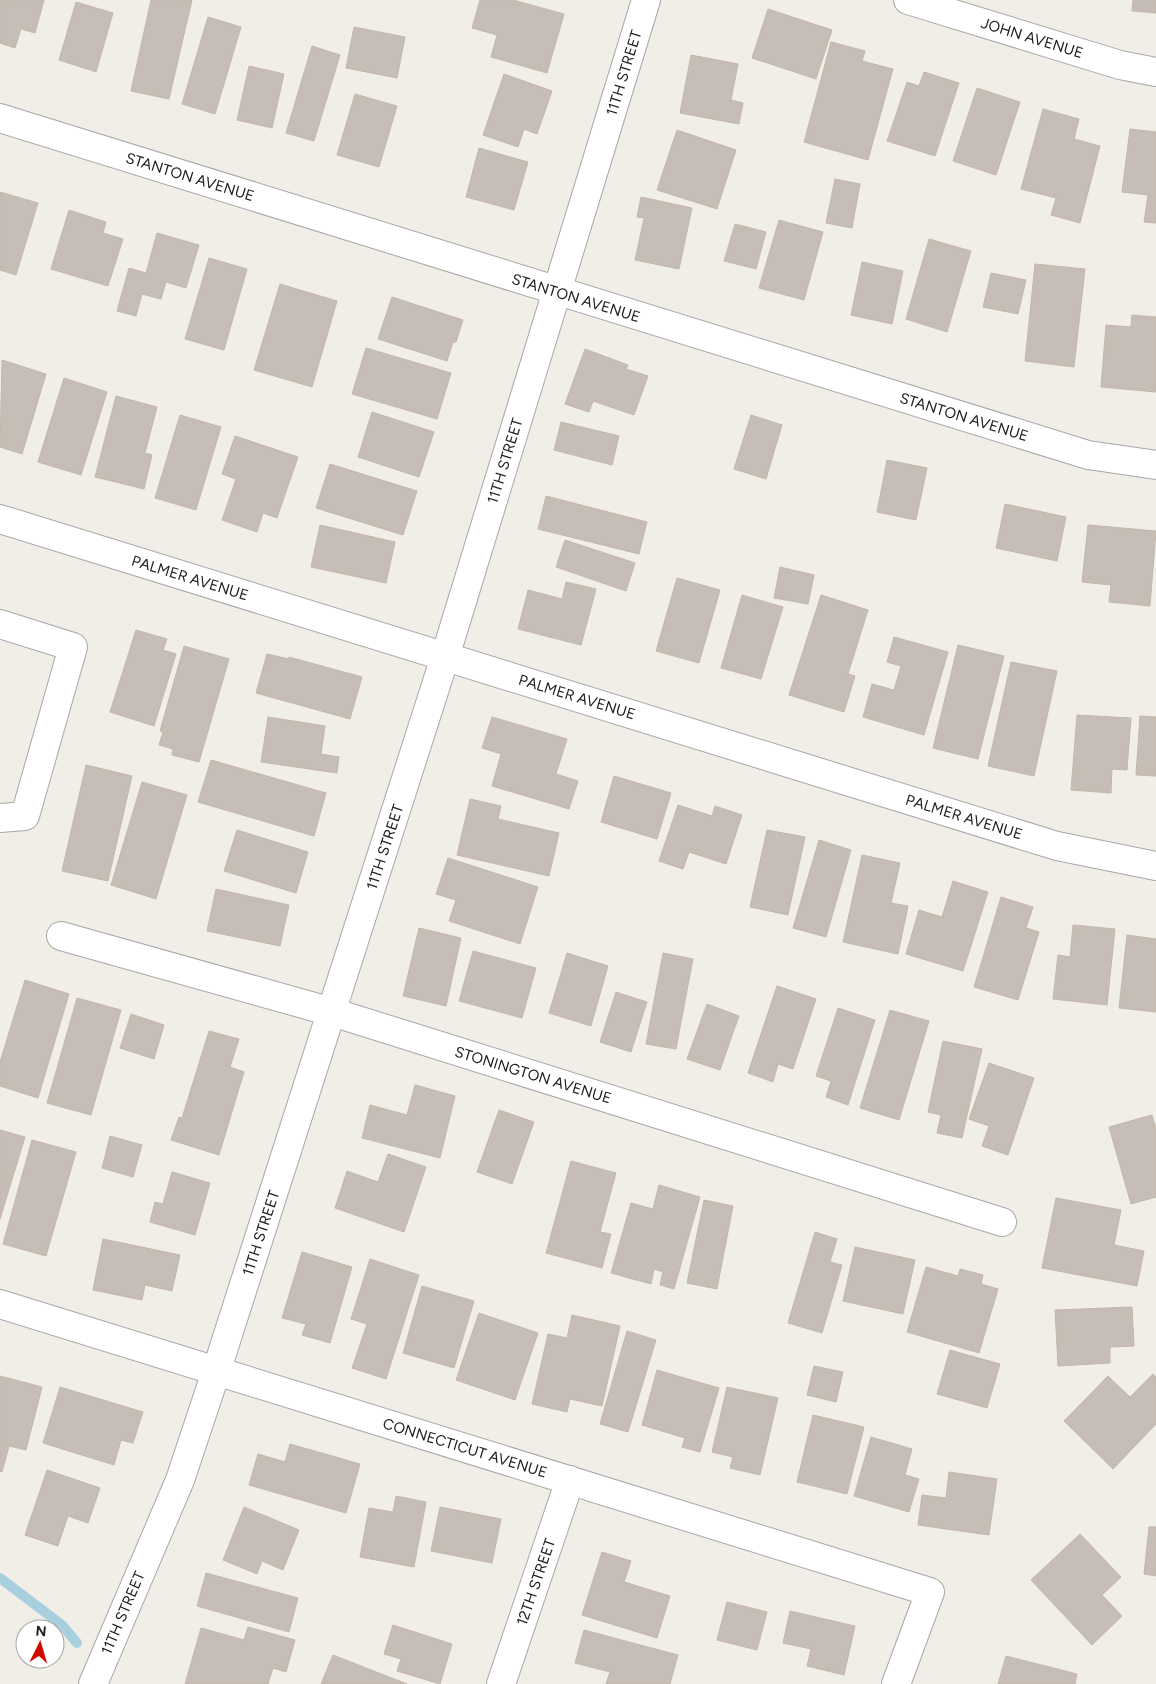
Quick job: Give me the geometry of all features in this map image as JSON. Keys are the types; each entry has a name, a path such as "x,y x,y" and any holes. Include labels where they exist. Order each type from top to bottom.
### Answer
{"street":[{"name":"11TH STREET","path":"93,1684 180,1480 216,1372 445,657 646,0"},
{"name":"JOHN AVENUE","path":"908,0 1120,65 1156,72"},
{"name":"STANTON AVENUE","path":"0,118 1088,455 1156,465"},
{"name":"PALMER AVENUE","path":"0,519 1057,846 1156,866"},
{"path":"0,624 73,647 26,816 0,818"},
{"name":"STONINGTON AVENUE","path":"61,936 332,1012 1002,1222"},
{"name":"CONNECTICUT AVENUE","path":"0,1304 930,1592 896,1684"},
{"name":"12TH STREET","path":"501,1684 570,1480"}],"building":[{"path":"0,0 44,0 35,33 21,29 15,48 0,43"},
{"path":"151,0 192,0 169,99 131,91"},
{"path":"480,0 513,0 564,14 547,73 491,57 497,35 472,28"},
{"path":"1133,0 1156,0 1156,13 1132,11"},
{"path":"76,2 113,13 96,72 59,60"},
{"path":"768,9 832,30 816,79 752,58"},
{"path":"208,17 241,27 215,114 182,104"},
{"path":"354,27 405,37 397,78 346,68"},
{"path":"831,42 865,51 862,61 893,69 868,160 804,142"},
{"path":"312,46 340,55 314,141 286,133"},
{"path":"691,55 738,64 731,100 743,103 739,124 680,113"},
{"path":"249,66 284,74 272,128 237,120"},
{"path":"924,72 959,83 935,156 887,141 907,82 919,86"},
{"path":"504,74 552,91 537,134 524,129 518,147 483,135"},
{"path":"977,88 1020,102 996,175 953,161"},
{"path":"355,94 397,106 379,167 337,155"},
{"path":"1043,109 1079,119 1074,139 1100,146 1080,223 1051,215 1056,198 1021,189"},
{"path":"1130,129 1156,132 1156,223 1144,222 1148,195 1122,192"},
{"path":"677,130 736,150 717,209 657,190"},
{"path":"479,148 528,162 514,210 466,197"},
{"path":"835,179 860,184 852,228 826,223"},
{"path":"0,192 38,203 16,275 0,270"},
{"path":"641,197 692,208 679,269 635,260 644,218 637,217"},
{"path":"69,210 106,222 103,233 123,239 108,286 51,269"},
{"path":"779,220 823,232 804,300 759,288"},
{"path":"735,224 766,232 756,269 724,261"},
{"path":"157,233 199,245 186,288 166,282 161,299 142,294 136,316 117,311 129,268 146,273"},
{"path":"929,239 971,251 947,332 906,319"},
{"path":"209,258 247,269 224,350 185,339"},
{"path":"862,262 903,271 892,324 851,315"},
{"path":"1035,264 1085,269 1074,367 1025,361"},
{"path":"991,273 1026,280 1018,314 983,307"},
{"path":"280,284 337,301 312,387 254,370"},
{"path":"392,297 463,320 447,361 378,339"},
{"path":"1132,315 1156,317 1156,392 1101,387 1106,325 1131,327"},
{"path":"366,348 451,373 437,419 352,394"},
{"path":"585,349 628,365 626,369 648,376 634,415 593,401 589,412 565,404"},
{"path":"2,360 46,374 22,454 0,447"},
{"path":"64,378 107,392 81,475 38,462"},
{"path":"116,396 157,407 145,453 152,455 144,489 95,477"},
{"path":"372,412 434,432 419,477 358,457"},
{"path":"180,415 221,427 196,510 155,498"},
{"path":"751,415 782,425 766,479 734,469"},
{"path":"561,422 619,436 612,465 554,450"},
{"path":"235,436 298,457 277,518 263,513 257,532 222,520 236,479 222,474"},
{"path":"887,460 927,468 916,520 877,512"},
{"path":"330,464 417,491 403,535 316,508"},
{"path":"546,496 647,522 639,554 538,529"},
{"path":"1005,504 1066,517 1057,561 996,548"},
{"path":"320,525 395,542 386,583 311,567"},
{"path":"1088,525 1156,531 1150,606 1109,602 1111,585 1082,582"},
{"path":"565,540 635,563 626,591 556,567"},
{"path":"780,567 814,575 808,604 774,598"},
{"path":"677,578 720,590 699,663 656,651"},
{"path":"566,582 596,589 581,645 518,629 528,590 562,599"},
{"path":"742,595 783,607 761,679 721,668"},
{"path":"821,595 868,610 848,674 855,676 844,712 789,695"},
{"path":"136,630 167,639 163,650 176,654 154,726 110,712"},
{"path":"894,637 948,652 924,735 863,717 872,684 894,690 901,666 887,662"},
{"path":"958,645 1004,656 978,759 933,748"},
{"path":"184,646 229,659 199,762 172,755 173,749 159,745 163,732 160,731"},
{"path":"267,654 289,659 289,657 362,677 350,719 256,693"},
{"path":"1011,662 1057,671 1034,776 988,766"},
{"path":"1077,715 1131,718 1127,770 1112,769 1111,793 1071,790"},
{"path":"1140,716 1156,717 1156,776 1136,775"},
{"path":"268,717 325,726 321,754 339,757 337,773 261,762"},
{"path":"492,717 567,739 556,774 578,781 569,809 492,786 501,754 482,748"},
{"path":"211,760 326,793 314,836 198,802"},
{"path":"86,765 132,776 108,881 62,871"},
{"path":"614,776 671,793 657,839 601,822"},
{"path":"142,782 187,795 156,899 111,885"},
{"path":"470,799 501,806 498,819 559,833 549,876 457,855"},
{"path":"678,805 712,816 715,806 742,815 726,864 689,852 683,869 659,861"},
{"path":"237,830 308,852 296,893 224,871"},
{"path":"767,830 805,837 788,915 750,907"},
{"path":"819,840 851,850 826,937 793,928"},
{"path":"862,855 900,863 891,903 908,906 898,954 843,942"},
{"path":"448,858 538,887 520,944 449,921 456,900 436,894"},
{"path":"953,881 988,892 963,971 906,954 919,910 942,917"},
{"path":"216,889 289,905 280,946 207,931"},
{"path":"1001,897 1033,907 1026,928 1039,932 1018,1000 974,987"},
{"path":"1073,925 1115,929 1107,1005 1053,999 1058,955 1070,957"},
{"path":"419,928 461,938 446,1006 403,996"},
{"path":"1127,935 1156,939 1156,1012 1119,1008"},
{"path":"473,951 536,968 522,1018 459,1001"},
{"path":"567,953 608,966 591,1026 549,1013"},
{"path":"663,953 693,959 676,1049 646,1044"},
{"path":"25,980 69,994 38,1098 0,1086 0,1062"},
{"path":"777,986 816,999 793,1069 778,1064 773,1082 748,1073"},
{"path":"616,992 647,1002 631,1052 600,1042"},
{"path":"77,998 121,1010 91,1115 47,1103"},
{"path":"707,1004 739,1016 720,1070 687,1059"},
{"path":"838,1008 875,1020 848,1105 826,1097 831,1081 816,1076"},
{"path":"890,1010 929,1021 899,1120 860,1108"},
{"path":"131,1014 164,1025 154,1059 120,1048"},
{"path":"209,1031 239,1039 230,1067 244,1072 219,1155 171,1140 179,1117 182,1118"},
{"path":"943,1041 982,1049 962,1138 937,1133 941,1115 928,1112"},
{"path":"989,1063 1034,1078 1008,1155 982,1146 989,1126 969,1119"},
{"path":"415,1085 455,1096 440,1158 362,1138 370,1105 407,1115"},
{"path":"499,1110 534,1122 512,1184 477,1172"},
{"path":"1152,1115 1156,1129 1156,1197 1131,1204 1109,1127"},
{"path":"0,1130 25,1137 0,1219"},
{"path":"110,1136 142,1145 133,1177 102,1168"},
{"path":"32,1140 76,1152 46,1256 3,1244"},
{"path":"388,1154 426,1167 404,1232 335,1208 347,1171 378,1182"},
{"path":"571,1161 616,1173 600,1232 611,1234 602,1268 546,1253"},
{"path":"172,1172 210,1183 195,1235 150,1222 155,1202 163,1204"},
{"path":"659,1185 700,1197 674,1289 660,1285 663,1272 654,1269 651,1284 611,1273 631,1203 653,1209"},
{"path":"1056,1198 1121,1210 1114,1245 1144,1251 1137,1286 1042,1268"},
{"path":"704,1200 733,1206 717,1289 687,1283"},
{"path":"815,1232 837,1239 830,1262 842,1265 822,1333 788,1323"},
{"path":"103,1239 180,1255 172,1291 145,1285 142,1300 93,1290"},
{"path":"855,1247 915,1260 903,1314 843,1301"},
{"path":"302,1252 352,1267 330,1343 302,1335 306,1324 282,1318"},
{"path":"370,1259 419,1275 386,1379 352,1368 367,1324 351,1319"},
{"path":"926,1267 958,1276 960,1269 983,1275 981,1284 998,1289 979,1353 907,1332"},
{"path":"422,1286 474,1301 454,1368 403,1353"},
{"path":"1132,1307 1134,1346 1110,1347 1110,1363 1058,1366 1055,1310"},
{"path":"479,1313 538,1333 515,1400 456,1380"},
{"path":"572,1315 620,1326 602,1406 570,1399 567,1412 532,1404 548,1334 567,1338"},
{"path":"627,1331 656,1340 628,1432 600,1424"},
{"path":"950,1350 1000,1364 987,1408 937,1394"},
{"path":"814,1366 843,1372 836,1402 807,1395"},
{"path":"657,1370 719,1388 700,1452 682,1447 685,1438 642,1425"},
{"path":"1153,1374 1156,1377 1156,1424 1113,1469 1064,1421 1108,1376 1130,1397"},
{"path":"0,1376 42,1387 26,1450 9,1446 2,1472 0,1471"},
{"path":"60,1387 143,1412 133,1443 121,1440 114,1465 43,1443"},
{"path":"727,1387 778,1398 760,1475 730,1468 733,1457 712,1452"},
{"path":"813,1415 864,1427 847,1494 797,1482"},
{"path":"871,1437 912,1449 905,1475 919,1479 909,1512 854,1496"},
{"path":"290,1444 360,1464 346,1513 249,1485 258,1454 285,1462"},
{"path":"47,1470 100,1488 88,1523 68,1516 58,1546 25,1535"},
{"path":"949,1472 997,1479 989,1535 918,1525 922,1495 946,1498"},
{"path":"396,1496 426,1502 414,1567 360,1557 369,1508 393,1512"},
{"path":"244,1507 299,1530 283,1570 262,1561 257,1574 223,1560"},
{"path":"440,1507 501,1519 492,1563 431,1551"},
{"path":"1149,1527 1156,1527 1156,1576 1144,1574"},
{"path":"1080,1534 1121,1577 1102,1595 1122,1616 1092,1645 1031,1580"},
{"path":"602,1552 631,1561 624,1582 670,1596 657,1638 582,1615"},
{"path":"206,1573 298,1598 289,1632 197,1606"},
{"path":"727,1602 767,1612 757,1650 717,1640"},
{"path":"790,1611 855,1626 844,1675 807,1666 811,1649 783,1643"},
{"path":"393,1625 452,1644 440,1684 397,1671 401,1659 384,1654"},
{"path":"248,1627 295,1640 286,1672 273,1668 268,1684 185,1684 201,1628 244,1640"},
{"path":"584,1630 678,1655 670,1684 606,1684 610,1672 575,1663"},
{"path":"333,1655 407,1684 321,1684"},
{"path":"1006,1656 1077,1674 1075,1684 998,1684"}],"waterway":[{"path":"0,1578 62,1625 77,1643"}]}
